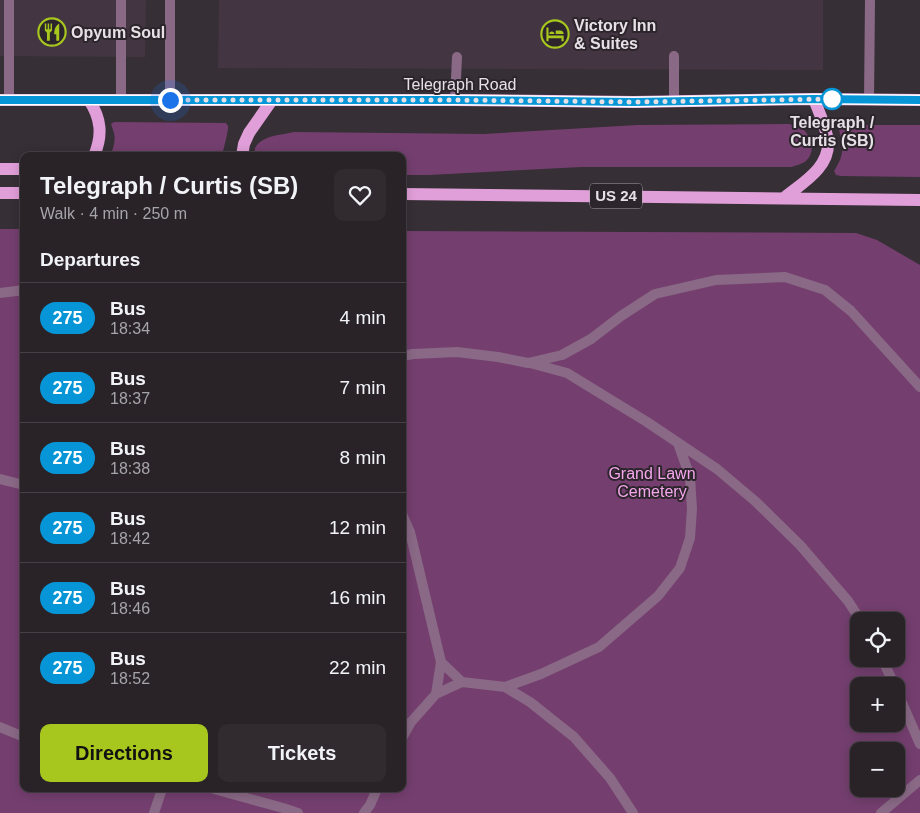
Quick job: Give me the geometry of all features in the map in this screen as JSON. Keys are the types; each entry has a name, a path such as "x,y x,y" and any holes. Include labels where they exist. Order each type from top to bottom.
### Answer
{"main road":[{"name":"Telegraph Road","path":"4,100 624,102 814,99 920,100"},
{"path":"784,198 817,171 827,151 828,141 814,99"},
{"path":"89,100 100,122 99,138 95,152"},
{"path":"243,152 249,133 272,100"},
{"path":"0,169 20,169"},
{"path":"0,193 20,193"},
{"name":"US 24","path":"406,194 920,200"}],"street":[{"path":"4,100 9,0"},
{"path":"121,0 121,100"},
{"path":"170,0 170,100"},
{"path":"869,100 870,0"},
{"path":"674,56 674,101"},
{"path":"455,100 457,57"},
{"path":"528,363 562,355 591,339 621,316 655,294 716,280 785,277 825,290 851,311 920,388"},
{"path":"0,293 20,290"},
{"path":"406,355 457,352 498,356 567,373 717,469 762,507 800,545 855,612"},
{"path":"505,687 541,674 599,647 658,596 680,568 690,538 692,509 690,477 678,443"},
{"path":"0,479 20,484"},
{"path":"406,523 410,532 440,662 436,694"},
{"path":"440,662 462,682"},
{"path":"406,731 411,722 436,694 462,682 505,687 530,702 574,737 610,778 633,813"},
{"path":"905,709 920,744"},
{"path":"0,726 20,735"},
{"path":"881,813 920,780"},
{"path":"154,813 161,792"},
{"path":"225,792 298,813"},
{"path":"364,813 376,792"}],"shaded area":[{"path":"0,0 146,0 145,57 0,56"},
{"path":"219,0 823,0 823,70 218,68"}],"green space":[{"path":"114,122 226,123 228,128 223,152 112,152 115,139 111,124"},
{"path":"788,124 798,126 804,130 810,138 812,148 806,161 791,167 581,167 429,175 406,175 406,152 254,152 255,148 262,140 294,132 484,134 638,125"},
{"path":"842,125 920,125 920,177 836,175 834,171 842,151 839,130"},
{"name":"Grand Lawn Cemetery","path":"0,229 20,229 20,792 406,792 406,231 856,233 877,240 920,265 920,813 0,813"}],"bus line":[{"name":"275","path":"0,100 634,102 814,99 920,100"}],"place":[{"name":"Opyum Soul","path":"52,32"},
{"name":"Victory Inn & Suites","path":"555,34"},
{"name":"Telegraph / Curtis (SB)","path":"832,99"}],"route":[{"path":"170,100 634,102 832,99"}]}
